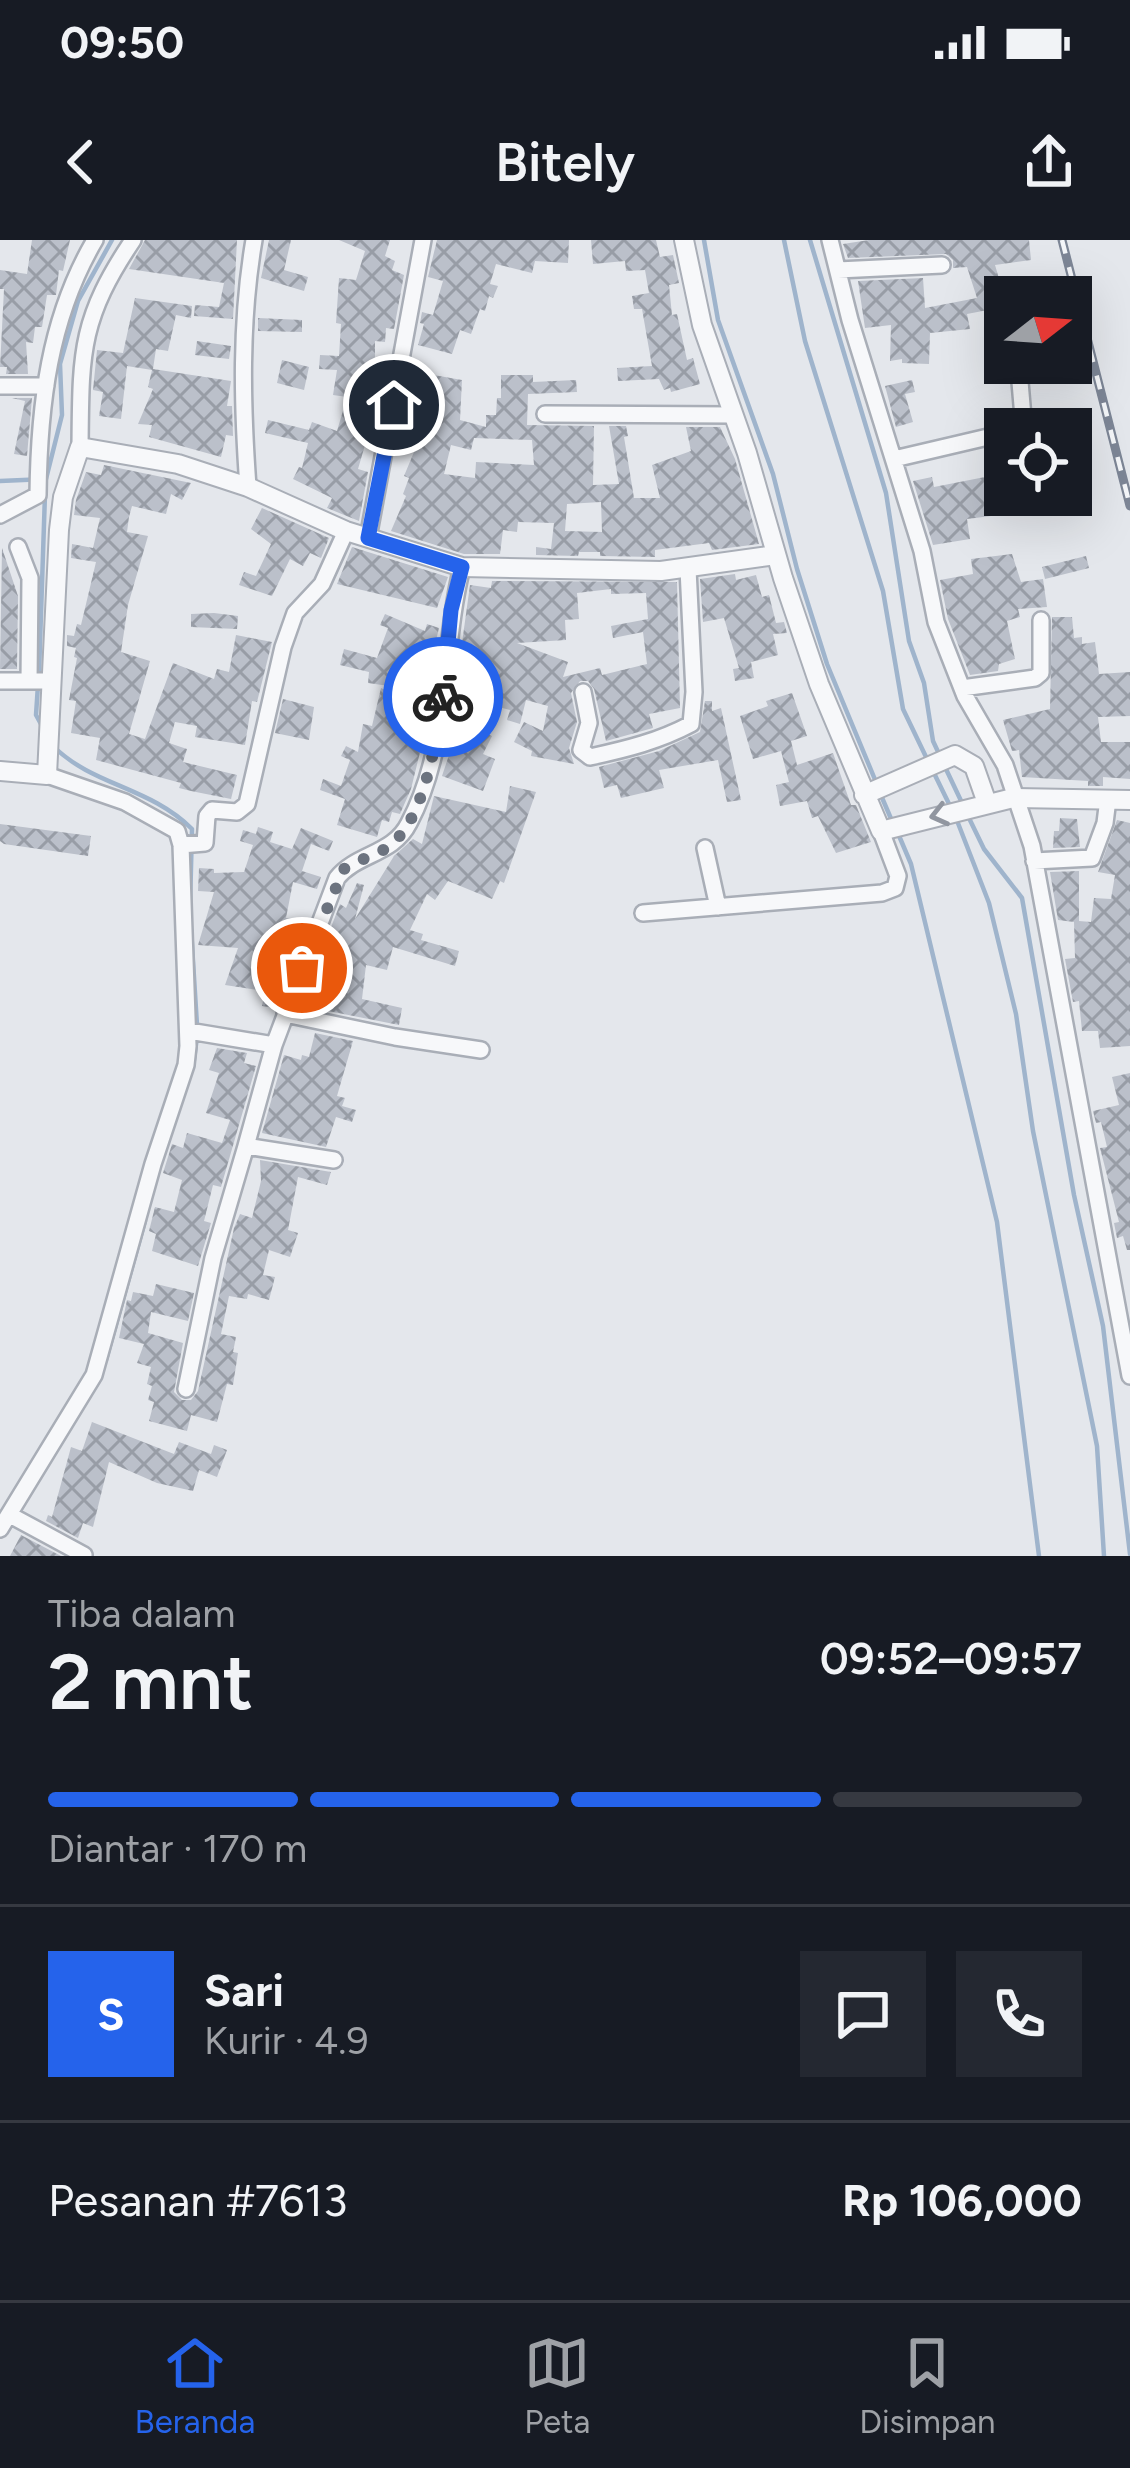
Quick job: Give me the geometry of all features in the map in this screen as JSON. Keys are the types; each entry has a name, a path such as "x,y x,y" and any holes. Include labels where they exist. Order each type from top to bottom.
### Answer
{"street":[{"path":"38,682 47,364 64,301 95,240"},
{"path":"0,514 46,492 80,447 83,340 109,276 133,240"},
{"path":"248,487 243,369 245,293 254,240"},
{"path":"368,538 423,240"},
{"path":"643,913 882,893 895,887 898,876 886,829 819,684 702,325 684,240"},
{"path":"830,240 922,551 936,622 962,688 1005,766 1034,861 1130,1376"},
{"path":"838,270 942,265"},
{"path":"0,386 46,386"},
{"path":"545,414 734,415"},
{"path":"894,459 984,438"},
{"path":"80,447 178,464 248,487 346,531 462,567 607,572 688,568 776,555"},
{"path":"84,1555 5,1522 94,1376 153,1164 198,1033 191,844 212,810 237,812 247,804 263,722 295,613 322,584 346,531"},
{"path":"18,547 30,578 38,682 50,737 47,769"},
{"path":"186,1389 213,1258 274,1045 337,878 353,863 379,854 409,824 434,752 451,610 462,567"},
{"path":"583,692 589,723 581,750 590,757 654,743 691,724 694,692 688,568"},
{"path":"962,688 1035,678 1040,673 1041,620"},
{"path":"0,681 38,682"},
{"path":"868,793 956,755 974,766 988,803"},
{"path":"0,771 47,769 174,827 191,844"},
{"path":"886,829 1015,798 1106,810 1130,800"},
{"path":"1034,861 1092,858 1106,810"},
{"path":"705,848 718,907"},
{"path":"286,1014 481,1050"},
{"path":"198,1033 274,1045"},
{"path":"246,1146 334,1160"}],"building":[{"path":"32,240 70,240 56,295 47,295 42,327 35,327 33,343 26,342 28,374 6,374 7,367 0,367 4,289 0,289 0,270 27,274"},
{"path":"145,240 237,240 233,319 194,316 195,305 219,307 224,283 129,269"},
{"path":"269,240 291,240 284,270 308,277 304,291 261,278"},
{"path":"339,240 390,240 385,256 395,261 392,270 404,275 394,329 386,328 385,342 375,341 375,369 365,369 360,404 379,410 373,447 365,445 358,469 368,472 359,521 327,508 332,498 293,479 302,468 308,443 265,433 268,420 309,430 312,422 337,431 347,397 333,395 337,370 319,369 320,355 339,356 339,278 356,280 365,251"},
{"path":"437,240 569,240 568,263 535,261 532,273 496,264 490,284 498,286 493,298 489,296 485,311 480,309 471,334 460,330 452,354 418,345 422,312 433,315 443,281 428,277"},
{"path":"591,240 656,240 660,257 673,255 679,283 669,285 672,315 677,314 687,360 693,358 700,384 671,392 664,390 659,379 618,381 617,368 652,366 642,309 634,309 632,296 649,293 645,270 626,271 625,261 593,264"},
{"path":"1029,240 1031,260 995,265 998,276 984,276 984,311 967,314 970,329 930,333 929,364 902,363 902,359 890,361 891,325 865,328 858,281 923,278 925,308 977,298 967,267 953,268 946,254 848,258 843,244"},
{"path":"135,298 192,306 191,318 176,315 168,351 156,349 153,369 231,381 227,406 232,406 233,436 226,435 221,457 149,437 152,425 138,424 153,389 148,387 152,370 127,366 121,419 99,416 103,392 93,390 97,350 123,353"},
{"path":"258,318 302,320 302,332 258,331"},
{"path":"197,341 231,346 229,359 195,355"},
{"path":"282,360 309,367 304,390 277,383"},
{"path":"428,374 462,380 460,420 486,427 486,415 496,415 497,398 501,398 501,375 533,375 533,382 576,380 577,392 528,394 527,425 594,426 593,485 619,484 609,426 626,426 634,498 660,498 652,465 691,451 686,427 720,427 735,459 759,544 712,550 709,543 655,550 655,557 600,556 600,552 536,555 536,547 551,549 554,523 518,522 517,532 503,530 500,554 464,554 391,531 406,496 409,478 404,476 414,452 397,449 399,438 411,441 418,404 426,405","holes":["474,438 532,440 534,465 476,462 475,478 444,474 451,445 471,450","601,502 602,532 565,531 567,504"]},
{"path":"912,380 915,392 905,394 913,422 896,427 885,386"},
{"path":"12,398 32,398 27,456 14,454 25,401"},
{"path":"104,465 191,483 182,500 171,494 166,514 132,506 129,517 127,532 148,536 128,605 121,652 150,661 129,734 145,739 173,663 214,679 217,669 229,672 236,635 272,642 257,702 252,701 245,745 195,737 197,726 175,722 169,743 187,749 183,762 237,775 231,799 179,788 181,783 96,760 100,738 71,733 76,701 69,700 77,658 76,648 67,646 67,635 74,636 77,624 81,625 96,562 71,558 72,544 93,548 100,518 74,515 86,472 101,475"},
{"path":"932,477 934,487 984,477 984,516 991,516 967,519 970,539 933,545 913,481"},
{"path":"262,508 329,538 321,558 310,553 303,566 290,559 272,596 239,585 244,572 256,576 271,544 251,529"},
{"path":"352,547 448,577 437,608 337,584"},
{"path":"2,548 18,596 17,669 0,669"},
{"path":"1012,554 1021,582 1043,579 1047,607 1018,609 1020,617 1007,621 1015,659 999,664 998,671 970,675 948,619 940,580 973,574 971,559"},
{"path":"1086,556 1089,568 1045,579 1042,567"},
{"path":"735,574 736,580 756,575 762,597 769,595 776,623 784,622 787,633 773,634 778,655 751,662 754,678 735,681 733,669 739,668 724,618 703,622 700,579"},
{"path":"492,581 677,582 680,708 649,714 653,728 606,741 594,689 588,681 580,681 571,693 577,722 569,748 574,764 531,756 532,751 514,742 524,722 543,731 548,706 526,700 520,724 507,720 510,710 487,704 484,713 460,705 463,696 456,695 457,682 465,683 469,659 463,658 466,644 462,643 470,585 491,588","holes":["611,589 611,594 646,593 648,619 611,626 613,638 643,632 647,664 602,675 600,668 563,677 568,662 517,643 566,640 565,620 579,619 577,593"]},
{"path":"191,614 238,616 237,629 191,627"},
{"path":"385,614 425,631 427,624 439,628 434,649 418,644 410,682 405,681 403,688 368,683 369,672 340,665 344,649 377,658 388,628 380,625"},
{"path":"1052,617 1072,617 1074,638 1082,637 1082,644 1095,642 1099,674 1130,672 1130,716 1098,717 1101,742 1130,742 1130,779 1103,777 1103,786 1088,786 1088,781 1022,777 1019,750 1012,751 1003,720 1050,709"},
{"path":"381,688 401,697 396,715 427,724 400,814 392,812 389,822 382,820 377,837 337,825 345,799 320,790 323,779 341,786 350,760 341,756 346,746 358,752 363,724 372,726"},
{"path":"792,693 807,736 791,741 797,765 833,753 851,805 856,805 871,842 836,853 818,816 812,818 807,801 780,806 776,785 789,782 781,751 753,759 740,716"},
{"path":"283,699 314,707 309,740 275,733"},
{"path":"705,701 712,701 712,711 721,708 741,800 727,802 718,760 659,770 664,788 621,798 617,785 604,788 599,767 659,751 700,732"},
{"path":"453,719 492,736 483,754 495,759 483,791 442,776"},
{"path":"510,786 536,792 504,883 500,881 492,899 448,881 435,900 427,894 410,930 423,934 421,940 459,951 455,966 393,947 387,970 366,965 362,999 402,1008 399,1025 318,1009 322,989 309,986 315,970 328,972 336,938 328,935 340,904 346,908 357,883 364,885 355,919 394,856 413,839 422,844 434,796 506,812"},
{"path":"1060,818 1077,819 1080,847 1053,848"},
{"path":"1117,820 1130,823 1130,1046 1100,1048 1098,1031 1082,1031 1079,1001 1073,1002 1065,959 1075,958 1074,922 1058,920 1050,872 1079,871 1079,921 1091,922 1094,898 1111,899 1115,875 1098,872"},
{"path":"0,824 91,836 88,856 4,844"},
{"path":"258,827 273,832 270,842 292,849 301,828 333,841 329,851 311,844 302,871 321,877 317,889 293,882 286,918 296,919 294,931 303,934 293,960 274,956 269,978 283,981 275,1008 262,1006 265,991 225,985 238,948 198,945 214,892 198,891 199,868 214,869 214,873 244,872 253,845 240,841 243,830 256,834"},
{"path":"315,1033 353,1041 337,1096 345,1098 342,1106 356,1110 352,1122 336,1117 326,1147 262,1133 284,1055 301,1060 302,1055 309,1057"},
{"path":"217,1048 247,1053 244,1063 256,1066 221,1187 213,1185 204,1221 211,1223 198,1266 152,1251 156,1234 149,1231 155,1207 174,1212 182,1180 163,1173 172,1144 183,1148 187,1133 222,1143 230,1120 206,1113 219,1073 209,1070"},
{"path":"1130,1073 1127,1250 1123,1236 1117,1238 1114,1223 1119,1222 1100,1148 1107,1147 1093,1111 1119,1105 1112,1077"},
{"path":"260,1160 331,1172 327,1185 298,1177 288,1230 298,1233 290,1257 269,1250 263,1275 275,1277 269,1300 248,1294 247,1299 229,1296 221,1334 236,1337 233,1352 238,1353 233,1385 227,1384 217,1422 191,1415 187,1431 149,1421 154,1402 148,1400 151,1367 137,1363 144,1344 119,1338 127,1300 131,1301 133,1292 153,1296 156,1284 194,1293 188,1321 151,1312 148,1333 183,1343 174,1392 182,1400 191,1400 198,1391 234,1228 240,1214 252,1218 261,1181"},
{"path":"92,1422 174,1454 179,1442 211,1454 214,1445 227,1450 217,1477 199,1470 193,1491 157,1483 109,1462 93,1527 83,1523 78,1538 46,1521 48,1515 52,1517 71,1447 82,1451"},
{"path":"21,1535 61,1556 10,1556"}],"waterway":[{"path":"0,481 46,479 62,415 60,364 78,301 112,240"},
{"path":"704,240 718,320 773,474 827,664 876,782"},
{"path":"784,240 805,341 883,591 903,709 927,759"},
{"path":"810,240 886,493 909,641 940,756"},
{"path":"39,674 45,494"},
{"path":"38,685 36,715 42,726"},
{"path":"54,747 87,770 158,804 192,829 190,906"},
{"path":"945,767 963,805"},
{"path":"932,769 951,808"},
{"path":"880,793 892,821"},
{"path":"968,816 984,849 1022,898 1074,1195 1103,1326 1130,1554"},
{"path":"956,818 989,903 1016,1014 1033,1131 1097,1446 1104,1556"},
{"path":"897,831 911,864 997,1222 1039,1556"},
{"path":"191,929 197,1025"},
{"path":"193,1067 197,1037"},
{"path":"106,1360 145,1221"}],"railway":[{"path":"1062,240 1130,506"}],"way so far":[{"path":"302,968 337,878 353,863 379,854 409,824 434,752 443,697"}],"route":[{"path":"394,405 368,538 462,567 451,610 443,697"}]}
